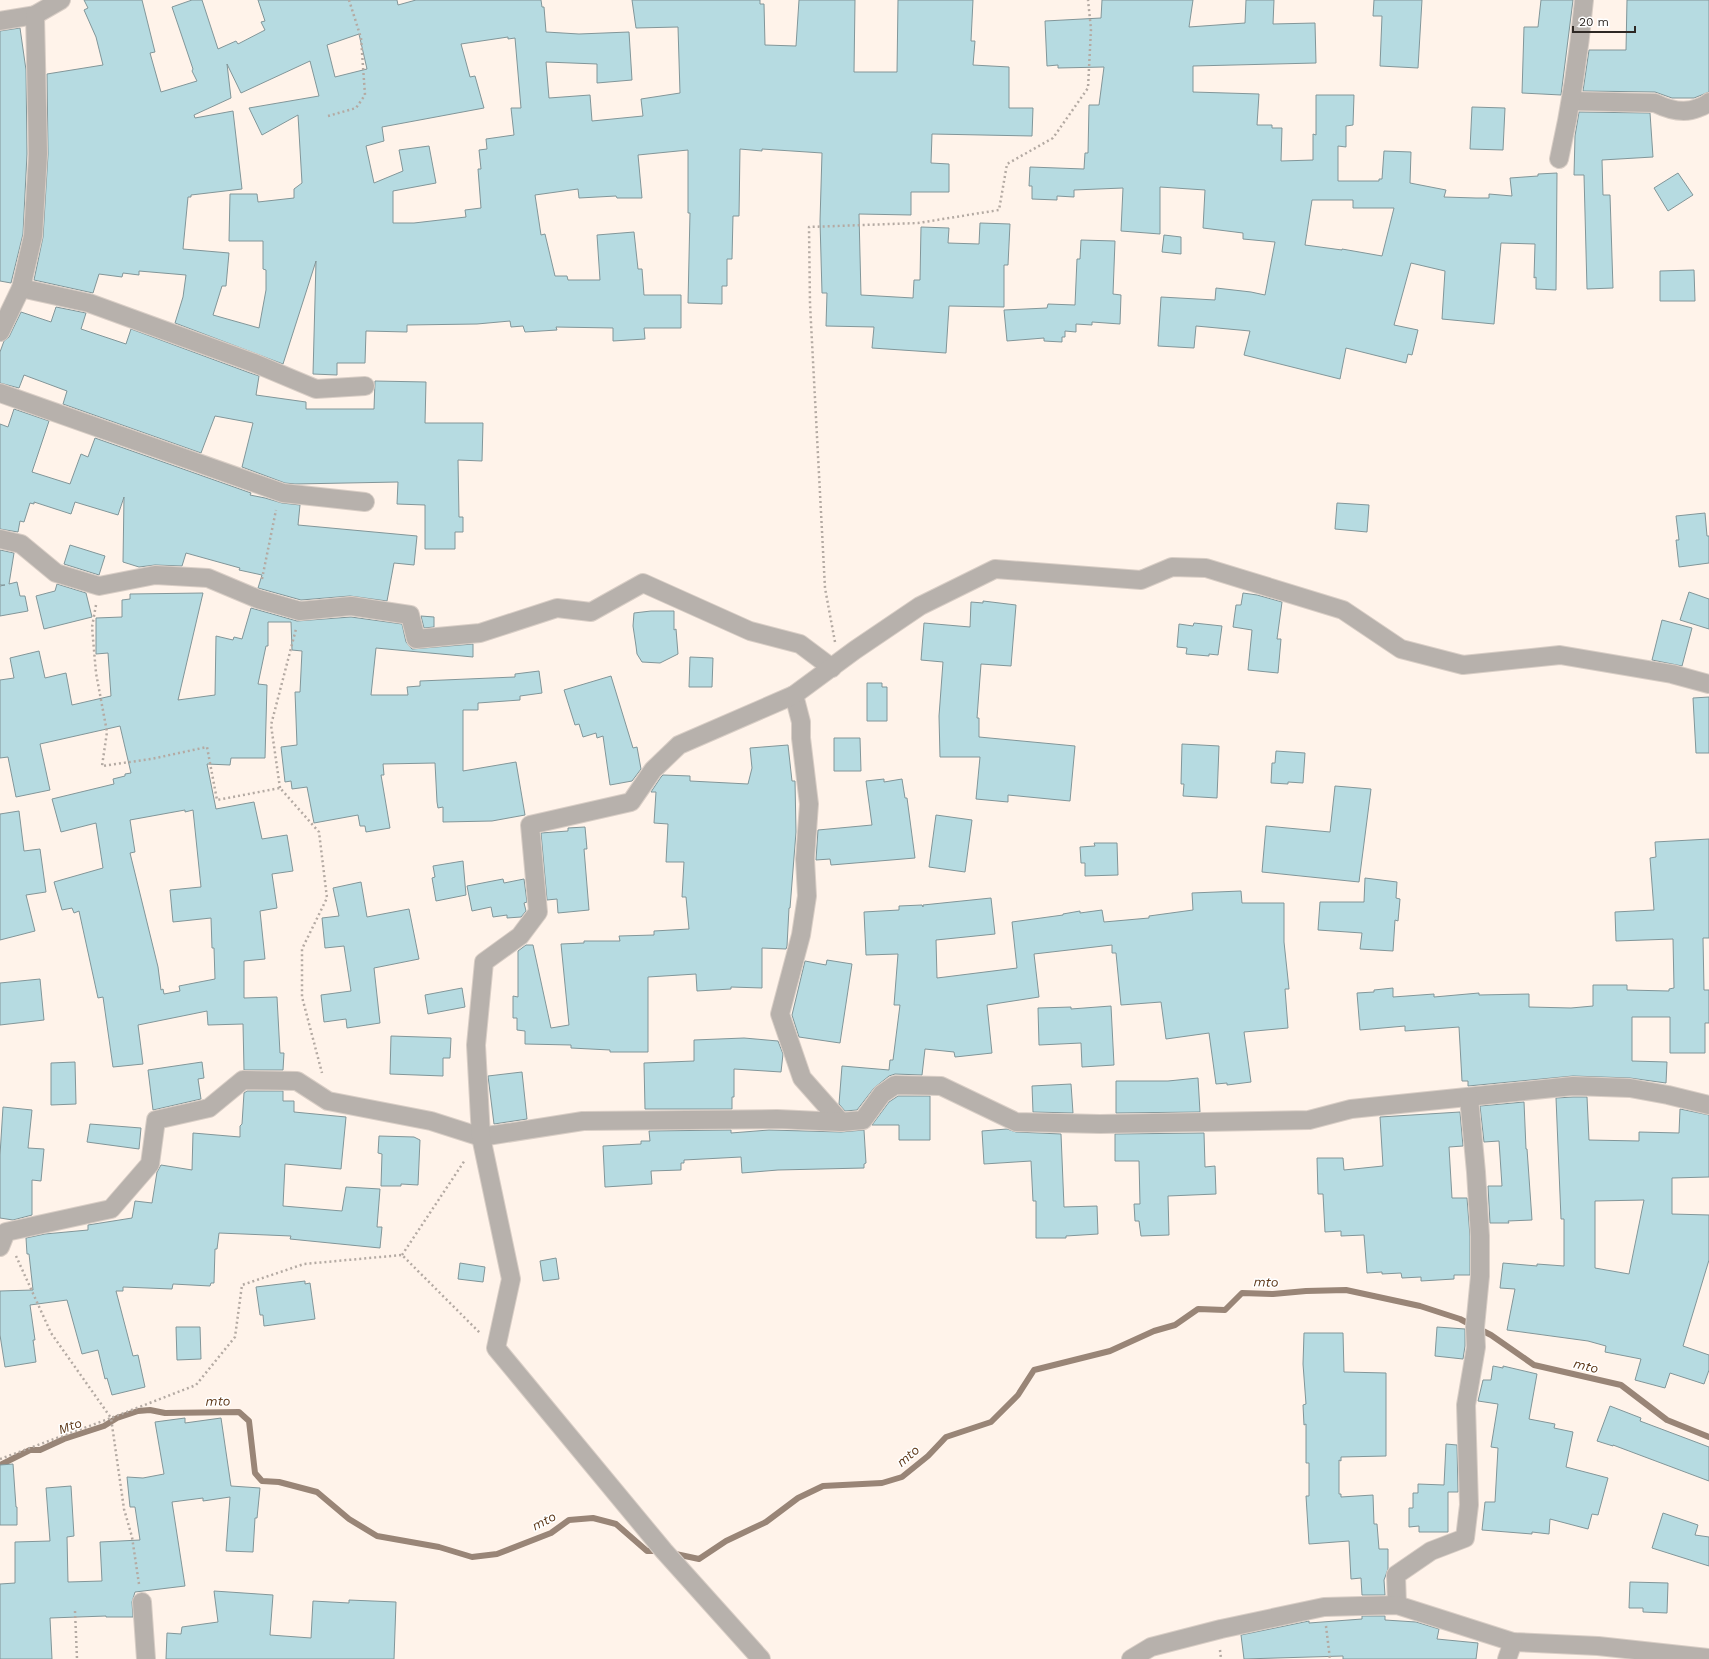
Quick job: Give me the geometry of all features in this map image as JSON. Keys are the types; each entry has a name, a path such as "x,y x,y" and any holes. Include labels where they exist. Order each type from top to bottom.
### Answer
{"street":[{"path":"0,21 35,15 61,0"},
{"path":"1559,159 1572,101 1580,47 1584,0"},
{"path":"0,332 21,288 33,236 38,154 35,15"},
{"path":"1572,101 1655,103 1665,108 1688,112 1709,102"},
{"path":"21,288 89,303 254,363 316,389 365,386"},
{"path":"0,393 283,492 365,502"},
{"path":"0,539 21,544 56,574 99,586 155,575 208,578 258,599 300,611 351,606 410,615 416,639 480,632 557,608 591,612 642,583 750,631 800,644 835,665"},
{"path":"761,1659 664,1551 496,1348 511,1279 481,1138 476,1045 484,962 520,936 538,912 530,825 631,802 652,770 679,745 794,695 920,606 995,569 1141,580 1172,567 1206,568 1343,610 1401,649 1462,665 1560,655 1672,674 1709,684"},
{"path":"794,695 801,722 801,738 809,804 806,859 807,896 801,935 780,1014 802,1078 841,1122"},
{"path":"3,1239 111,1209 150,1164 156,1120 209,1108 242,1080 297,1081 328,1101 431,1121 481,1138 582,1121 777,1119 841,1122 863,1120 882,1094 895,1085 942,1086 1016,1122 1077,1123 1309,1120 1350,1109 1580,1086 1630,1088 1709,1105"},
{"path":"1397,1605 1396,1575 1431,1551 1466,1538 1469,1506 1466,1405 1476,1347 1475,1327 1480,1276 1480,1236 1469,1098"},
{"path":"142,1602 146,1659"},
{"path":"1131,1659 1151,1647 1221,1629 1324,1607 1397,1605 1513,1642 1598,1646 1709,1658"},
{"path":"1507,1659 1513,1642"}],"path":[{"path":"328,116 356,108 365,95 361,38 349,0"},
{"path":"835,665 825,588 810,304 809,227 918,223 999,210 1007,164 1053,138 1088,88 1091,29 1088,0"},
{"path":"258,599 277,507 283,492"},
{"path":"99,586 92,627 96,673 107,732 102,766 151,759 207,747 217,800 280,788"},
{"path":"300,611 271,724 280,788 319,832 327,898 302,949 302,997 318,1056 328,1101"},
{"path":"402,1255 481,1138"},
{"path":"3,1239 51,1333 111,1418 124,1509 132,1537 142,1602"},
{"path":"0,1460 196,1385 235,1337 242,1285 304,1264 402,1255 496,1348"},
{"path":"1324,1607 1330,1659"},
{"path":"75,1612 77,1659"}],"building":[{"path":"84,0 142,0 155,52 150,53 161,92 197,81 192,71 193,69 172,7 192,0 202,0 218,49 236,41 238,44 265,30 261,22 265,21 258,0 397,0 398,5 416,0 541,0 542,7 544,7 546,32 579,34 629,32 632,80 597,83 597,64 546,62 549,98 590,95 592,121 643,116 641,99 680,93 678,27 636,28 632,0 760,0 760,4 764,4 765,45 796,46 799,0 855,0 854,72 897,72 898,0 973,0 971,41 975,41 973,65 1009,67 1009,108 1033,108 1032,136 932,134 931,163 949,164 949,192 911,192 911,215 859,214 861,295 913,298 914,280 920,280 921,227 949,228 948,243 979,244 980,223 1010,224 1008,265 1004,265 1004,307 949,306 946,353 872,348 874,327 826,326 827,293 822,293 820,221 822,153 762,149 762,151 740,149 739,216 733,216 732,259 727,259 727,286 722,286 722,304 688,303 690,213 688,213 688,150 638,155 642,198 617,198 616,196 579,198 578,189 535,195 541,235 545,234 555,276 567,276 568,280 600,280 597,235 634,232 638,269 642,269 644,295 681,295 681,328 644,328 645,339 613,341 613,328 556,327 557,330 525,332 523,326 511,327 510,321 477,324 407,325 407,332 366,331 365,363 337,363 337,375 313,374 316,261 283,364 175,323 183,297 186,275 139,271 139,275 123,273 122,277 99,274 93,293 34,280 43,237 48,154 47,74 103,65 96,37 84,10 88,8","holes":["359,34 367,69 335,77 327,45","508,37 508,39 515,38 521,108 511,108 514,135 486,139 487,149 479,150 481,169 478,169 481,208 465,210 466,217 414,223 393,223 393,191 436,183 429,146 399,150 403,171 374,183 366,146 384,141 382,127 484,108 475,76 470,77 461,44","310,61 319,96 249,108 262,135 298,115 302,183 294,189 294,198 258,202 257,194 230,194 229,241 263,241 263,269 266,270 266,290 259,328 213,315 222,286 226,286 229,253 183,249 188,197 191,197 191,195 242,189 233,111 195,118 194,115 231,98 227,64 241,93"]},
{"path":"1102,0 1193,0 1189,27 1245,23 1246,0 1274,0 1273,24 1315,23 1316,63 1193,66 1193,92 1259,94 1257,125 1272,125 1272,128 1282,128 1281,161 1313,160 1313,134 1316,135 1316,95 1354,95 1353,125 1346,126 1346,147 1338,146 1338,181 1379,181 1379,179 1382,179 1384,151 1411,152 1410,183 1446,190 1444,197 1489,198 1489,194 1512,196 1510,178 1557,173 1556,290 1536,289 1536,277 1534,278 1535,244 1501,243 1494,324 1442,319 1445,271 1411,263 1394,325 1418,330 1412,355 1408,354 1406,363 1346,348 1340,379 1244,355 1250,331 1196,326 1194,348 1158,346 1161,297 1215,300 1216,288 1265,295 1275,242 1243,239 1243,233 1203,228 1205,190 1160,187 1160,234 1121,231 1123,188 1074,190 1074,197 1057,196 1057,200 1032,199 1032,186 1029,186 1030,167 1084,169 1085,153 1088,153 1089,105 1099,105 1104,67 1058,68 1058,65 1047,66 1045,21 1101,18","holes":["1312,200 1353,200 1353,208 1394,208 1382,256 1342,249 1305,245"]},
{"path":"1374,0 1422,0 1418,68 1380,66 1382,16 1373,16"},
{"path":"1541,0 1573,0 1561,95 1522,93 1524,27 1538,27"},
{"path":"1627,0 1709,0 1709,92 1694,98 1672,98 1655,92 1583,91 1589,50 1626,50"},
{"path":"20,28 26,70 27,154 23,234 11,283 0,281 0,31"},
{"path":"1472,107 1505,108 1503,150 1470,149"},
{"path":"1579,112 1650,113 1653,157 1602,160 1603,195 1610,195 1613,288 1587,289 1584,175 1574,175 1575,136"},
{"path":"1678,173 1693,195 1668,211 1654,188"},
{"path":"1164,235 1181,237 1181,254 1162,252"},
{"path":"1081,240 1115,241 1113,294 1121,295 1120,324 1092,322 1092,325 1076,324 1076,332 1065,331 1065,337 1062,337 1062,342 1044,341 1044,338 1007,341 1004,310 1047,308 1048,304 1075,305 1077,259 1080,259"},
{"path":"1694,270 1695,301 1660,301 1660,271"},
{"path":"56,307 86,313 81,329 126,344 131,329 259,376 256,395 306,402 306,409 374,409 375,381 426,382 425,423 483,423 482,461 458,460 459,517 463,517 463,532 455,532 455,549 425,549 425,505 397,504 398,482 295,484 285,483 242,467 253,423 215,416 201,453 63,404 67,391 24,375 19,388 0,383 0,352 4,341 9,337 21,312 51,322"},
{"path":"14,409 49,421 32,472 70,484 81,454 88,457 95,438 251,493 250,495 282,503 300,505 298,525 417,536 414,565 394,563 387,601 350,596 301,600 258,588 262,575 239,570 240,568 186,553 182,566 155,565 139,567 123,562 124,497 118,515 75,502 71,514 34,502 34,504 30,503 24,522 20,521 18,532 0,529 0,424 8,427"},
{"path":"1337,503 1369,505 1367,532 1335,529"},
{"path":"1705,513 1707,536 1709,536 1709,563 1679,567 1676,540 1679,540 1676,516"},
{"path":"70,545 105,556 99,575 64,564"},
{"path":"0,550 14,553 9,584 17,582 20,596 25,596 28,611 0,616 0,586 5,585 0,585"},
{"path":"57,584 86,593 92,617 44,629 36,596 55,591"},
{"path":"1689,592 1709,599 1709,629 1680,620"},
{"path":"203,593 178,700 215,695 216,636 233,640 234,637 242,639 251,608 297,621 351,617 402,624 406,642 412,649 473,644 473,657 376,648 371,695 408,695 407,687 420,686 420,681 515,677 515,674 539,671 542,693 520,696 520,700 478,703 478,710 463,710 463,771 516,762 525,815 492,821 443,822 443,807 438,808 437,802 435,763 383,764 384,775 381,775 390,828 366,832 365,826 360,826 358,815 314,823 307,787 292,789 291,781 285,782 281,747 297,745 295,692 300,692 302,651 292,650 291,622 268,622 268,646 266,646 258,684 267,685 265,758 231,758 230,765 207,764 216,809 254,802 262,839 287,835 293,871 272,874 277,908 260,911 265,959 244,961 244,998 277,997 280,1053 284,1053 283,1070 244,1070 243,1024 208,1025 207,1011 138,1025 143,1064 113,1067 103,997 98,998 79,911 74,913 72,908 62,910 54,882 103,868 96,823 61,832 52,799 114,784 113,779 131,773 120,726 40,744 50,790 16,797 8,757 0,758 0,680 14,678 10,658 39,651 45,678 66,673 72,705 111,696 108,653 96,654 96,618 122,617 122,600 130,599 130,594","holes":["185,810 185,812 193,810 201,887 170,890 173,922 211,918 215,979 179,986 180,991 164,994 163,989 161,990 158,967 130,853 135,852 130,820"]},
{"path":"1243,593 1282,602 1277,639 1281,639 1278,673 1248,670 1252,630 1233,627 1236,605 1241,605"},
{"path":"983,601 1016,605 1011,666 981,664 977,718 979,718 979,737 1075,746 1070,801 1008,795 1008,802 976,799 980,757 940,757 939,716 943,662 921,660 924,623 970,627 971,602 983,603"},
{"path":"674,611 674,630 676,629 678,654 660,663 642,662 637,654 633,626 634,613"},
{"path":"421,616 434,617 434,627 424,628"},
{"path":"1662,620 1692,628 1682,666 1652,660"},
{"path":"1194,623 1222,626 1218,655 1209,654 1209,656 1186,654 1187,648 1177,647 1179,624 1193,626"},
{"path":"690,657 713,658 712,687 689,687"},
{"path":"611,676 633,748 637,747 641,769 632,781 610,785 603,736 597,738 596,733 583,737 579,724 575,725 564,690"},
{"path":"867,683 882,683 882,687 887,687 887,721 867,721"},
{"path":"1709,697 1709,753 1696,753 1693,698"},
{"path":"834,738 860,738 861,771 834,771"},
{"path":"1182,744 1219,746 1217,798 1183,796 1184,784 1181,784"},
{"path":"788,745 792,781 795,781 796,832 787,946 786,949 762,948 762,988 731,987 731,989 697,991 696,974 648,977 648,1052 610,1052 610,1050 571,1048 571,1045 525,1044 525,1031 517,1030 517,1018 513,1018 513,996 518,997 518,951 526,945 533,945 551,1028 569,1025 561,944 584,943 584,941 620,941 619,936 654,935 654,931 689,929 686,897 682,897 684,862 666,862 668,824 654,823 656,792 651,792 661,777 663,775 690,776 690,781 748,784 752,768 750,748"},
{"path":"1276,751 1305,753 1303,783 1271,783 1272,763 1275,763"},
{"path":"884,779 884,782 902,779 905,798 907,798 915,858 831,865 830,859 816,860 818,830 872,825 866,781"},
{"path":"1335,786 1371,789 1359,882 1262,872 1266,826 1330,832"},
{"path":"19,811 24,851 40,849 46,892 26,895 35,931 0,940 0,814"},
{"path":"936,815 972,820 965,872 929,867"},
{"path":"585,827 587,849 584,849 589,910 558,913 557,899 547,900 541,833 568,831 568,828"},
{"path":"1709,839 1709,938 1703,938 1704,990 1709,990 1709,1023 1705,1023 1705,1053 1670,1053 1670,1017 1632,1017 1632,1061 1667,1062 1666,1083 1630,1078 1573,1076 1468,1086 1468,1081 1462,1081 1459,1027 1405,1031 1405,1026 1360,1030 1357,993 1374,992 1374,990 1393,988 1393,997 1434,994 1434,997 1479,993 1479,995 1529,994 1529,1007 1571,1008 1593,1006 1593,985 1627,985 1627,990 1669,991 1669,989 1674,988 1673,939 1616,941 1615,912 1654,910 1650,858 1656,857 1655,842"},
{"path":"1094,843 1117,843 1118,875 1085,876 1085,863 1081,863 1080,847 1095,846"},
{"path":"463,861 466,895 436,901 432,878 435,877 433,866"},
{"path":"1365,878 1397,882 1396,898 1400,899 1398,921 1395,920 1393,951 1360,949 1362,933 1318,930 1320,902 1364,902"},
{"path":"503,879 504,883 524,879 527,902 524,903 526,911 521,917 507,918 507,915 493,917 491,907 472,911 467,886"},
{"path":"361,882 367,917 409,909 419,959 374,968 380,1023 347,1028 346,1019 324,1022 321,995 351,991 344,946 325,948 322,918 339,916 333,888"},
{"path":"1241,891 1242,903 1284,903 1284,942 1289,989 1285,989 1288,1028 1244,1032 1251,1082 1227,1085 1227,1083 1216,1084 1209,1033 1166,1039 1161,1002 1121,1005 1116,953 1112,953 1112,945 1034,954 1039,997 987,1005 992,1053 955,1057 954,1052 925,1049 922,1075 895,1074 889,1076 874,1088 857,1110 845,1111 839,1104 842,1066 889,1070 890,1060 893,1060 900,1005 894,1005 898,954 866,955 864,912 899,910 899,906 922,905 923,907 923,905 991,898 995,934 936,940 937,978 1017,968 1012,922 1063,915 1080,911 1080,913 1102,910 1104,922 1149,918 1149,916 1193,910 1192,893"},
{"path":"827,960 852,964 840,1043 799,1037 792,1015 805,961 826,965"},
{"path":"40,979 44,1020 0,1025 0,983"},
{"path":"462,988 465,1007 428,1014 425,995"},
{"path":"1111,1006 1114,1065 1082,1067 1081,1043 1039,1045 1038,1008 1071,1007 1071,1009"},
{"path":"391,1036 451,1038 450,1058 443,1058 443,1076 390,1074"},
{"path":"744,1038 778,1041 783,1054 781,1072 734,1069 734,1097 732,1097 732,1109 645,1109 644,1063 694,1061 694,1040"},
{"path":"75,1062 76,1104 51,1105 51,1063"},
{"path":"202,1062 204,1078 198,1079 201,1099 153,1110 148,1070"},
{"path":"522,1072 527,1119 494,1124 488,1076"},
{"path":"1198,1078 1200,1112 1116,1113 1116,1081 1168,1081"},
{"path":"1071,1084 1073,1113 1033,1112 1032,1086"},
{"path":"247,1091 283,1091 283,1101 294,1101 294,1112 346,1117 341,1169 285,1164 283,1206 342,1211 346,1187 380,1189 377,1227 382,1227 380,1248 290,1239 291,1236 219,1233 217,1249 215,1249 214,1283 211,1283 210,1286 173,1284 172,1289 123,1287 123,1291 116,1291 133,1356 138,1355 145,1387 112,1395 107,1378 105,1379 98,1350 82,1354 67,1300 30,1305 35,1340 33,1340 36,1362 5,1367 0,1335 0,1291 33,1290 26,1238 45,1234 88,1230 88,1225 132,1218 135,1201 152,1203 157,1172 161,1165 192,1170 193,1133 240,1137 244,1093"},
{"path":"898,1096 930,1096 930,1140 899,1140 899,1125 872,1125 889,1102"},
{"path":"1587,1097 1589,1140 1639,1141 1639,1132 1679,1133 1680,1109 1709,1115 1709,1177 1672,1178 1672,1214 1709,1215 1709,1260 1683,1346 1709,1355 1709,1370 1704,1384 1670,1373 1665,1388 1635,1380 1641,1359 1605,1352 1606,1346 1588,1341 1507,1330 1515,1289 1500,1288 1503,1263 1537,1266 1537,1264 1564,1266 1564,1219 1561,1219 1556,1098","holes":["1644,1200 1629,1274 1595,1268 1595,1201"]},
{"path":"1524,1102 1532,1220 1508,1221 1509,1223 1490,1223 1488,1186 1502,1186 1499,1141 1484,1142 1480,1106"},
{"path":"3,1107 32,1110 28,1148 44,1149 41,1181 32,1180 32,1215 13,1220 0,1218 0,1155"},
{"path":"1460,1112 1463,1146 1449,1147 1452,1198 1467,1198 1470,1236 1470,1275 1454,1275 1454,1279 1421,1281 1421,1277 1402,1278 1401,1273 1367,1273 1364,1235 1341,1236 1341,1231 1325,1232 1323,1194 1318,1194 1317,1158 1343,1158 1344,1170 1383,1166 1380,1117"},
{"path":"90,1124 141,1128 139,1149 87,1142"},
{"path":"1007,1129 1016,1132 1061,1134 1064,1207 1097,1206 1098,1234 1066,1236 1066,1238 1036,1238 1036,1201 1033,1201 1031,1161 984,1164 982,1131"},
{"path":"731,1130 731,1133 769,1130 841,1132 864,1130 866,1163 864,1164 864,1168 778,1170 742,1173 741,1157 684,1160 684,1163 681,1163 681,1170 651,1171 652,1184 605,1187 603,1146 641,1144 641,1141 650,1141 649,1131"},
{"path":"1204,1133 1205,1167 1215,1166 1216,1194 1168,1196 1169,1235 1141,1236 1139,1221 1135,1221 1134,1204 1140,1204 1139,1161 1115,1161 1115,1134"},
{"path":"379,1136 414,1137 420,1140 418,1185 401,1184 401,1186 381,1186 382,1154 378,1153"},
{"path":"556,1258 559,1279 543,1281 540,1261"},
{"path":"460,1263 485,1267 483,1282 458,1279"},
{"path":"305,1281 305,1284 310,1283 315,1319 264,1326 263,1315 260,1315 256,1287"},
{"path":"176,1327 200,1327 201,1359 177,1360"},
{"path":"1437,1327 1465,1329 1463,1359 1435,1356"},
{"path":"1304,1333 1343,1333 1344,1372 1386,1373 1386,1456 1341,1457 1341,1461 1339,1460 1339,1494 1341,1494 1341,1497 1373,1495 1374,1524 1377,1524 1379,1549 1388,1549 1388,1569 1384,1580 1385,1595 1362,1595 1361,1578 1351,1579 1349,1541 1309,1544 1306,1496 1309,1496 1309,1463 1306,1463 1306,1424 1304,1425 1303,1405 1306,1404 1303,1364"},
{"path":"1493,1366 1503,1368 1503,1366 1537,1374 1529,1419 1555,1424 1554,1428 1573,1432 1566,1467 1608,1478 1598,1515 1592,1514 1588,1529 1550,1519 1549,1534 1482,1530 1485,1502 1495,1502 1498,1448 1491,1447 1498,1404 1478,1401 1483,1380 1491,1380"},
{"path":"1610,1406 1641,1418 1640,1421 1709,1447 1709,1481 1613,1445 1597,1441"},
{"path":"185,1418 185,1423 221,1418 231,1486 260,1488 257,1518 255,1518 253,1552 226,1551 230,1497 203,1501 203,1498 172,1502 185,1586 135,1592 132,1602 133,1617 106,1616 50,1618 52,1659 0,1659 0,1584 15,1583 15,1542 50,1541 46,1488 71,1486 74,1536 67,1537 68,1582 102,1581 100,1542 140,1540 135,1507 130,1507 127,1477 143,1478 164,1474 155,1422"},
{"path":"1446,1444 1457,1445 1458,1492 1448,1492 1448,1532 1419,1532 1419,1526 1409,1527 1409,1508 1413,1508 1413,1493 1418,1493 1418,1484 1444,1485"},
{"path":"13,1464 17,1525 0,1525 0,1465"},
{"path":"1663,1513 1698,1525 1695,1535 1709,1537 1709,1566 1652,1548"},
{"path":"1630,1582 1668,1583 1667,1613 1643,1612 1643,1608 1629,1608"},
{"path":"214,1591 273,1595 270,1635 311,1638 313,1601 349,1603 349,1600 396,1602 394,1659 166,1659 167,1633 181,1634 182,1627 218,1622"},
{"path":"1362,1616 1385,1616 1385,1620 1416,1622 1439,1629 1437,1639 1478,1643 1476,1659 1343,1659 1343,1656 1244,1659 1241,1635 1309,1621 1309,1623 1362,1619"}],"waterway":[{"name":"mto","path":"671,1553 699,1559 726,1541 766,1522 798,1498 823,1486 882,1483 902,1477 928,1456 946,1437 991,1422 1018,1395 1034,1370 1110,1351 1154,1331 1175,1325 1198,1309 1225,1310 1242,1293 1273,1294 1346,1290 1420,1306 1460,1319 1491,1335 1534,1365 1621,1385 1667,1420 1709,1437"},
{"name":"mto","path":"0,1465 30,1450 40,1450 64,1439 104,1426 117,1418 138,1411 150,1410 165,1413 239,1412 249,1421 255,1473 262,1481 279,1482 317,1492 349,1519 377,1536 439,1547 472,1557 497,1554 551,1533 569,1520 593,1518 616,1524 647,1551 660,1551"}],"water label":[{"name":"Mto","path":"70,1426"}]}
